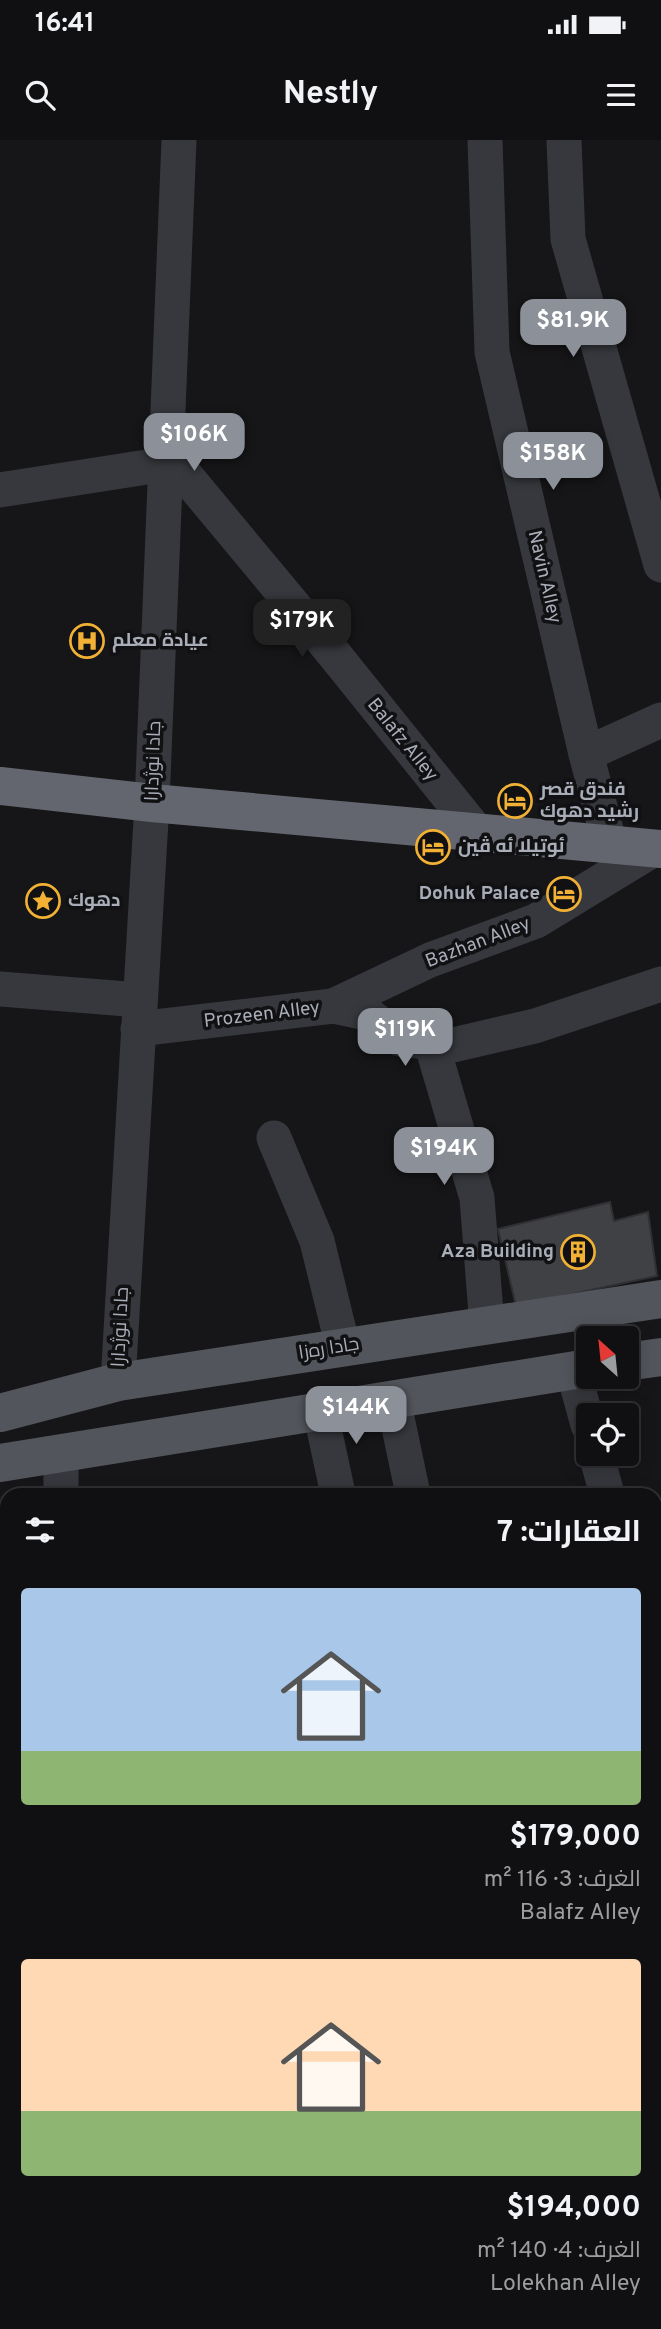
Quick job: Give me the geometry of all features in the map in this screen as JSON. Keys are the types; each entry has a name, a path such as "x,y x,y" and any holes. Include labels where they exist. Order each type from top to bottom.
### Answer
{"highway":[{"path":"0,786 152,803 658,849"}],"main road":[{"name":"جادا ره‌زا","path":"0,1413 118,1382 661,1299"},
{"path":"639,1360 661,1357"},
{"path":"0,1463 576,1370"}],"street":[{"name":"جادا نوژدارا","path":"118,1382 152,803 179,140"},
{"name":"Navin Alley","path":"485,140 492,352 586,754 610,845"},
{"path":"564,140 568,239 661,565"},
{"path":"0,490 166,458"},
{"name":"Balafz Alley","path":"166,458 334,654 478,833"},
{"path":"586,754 661,720"},
{"name":"Bazhan Alley","path":"333,1006 430,960 536,921 658,849"},
{"name":"Prozeen Alley","path":"0,989 139,1014 333,1006 366,1013 400,1039 453,1045 535,1026 661,984"},
{"path":"431,1042 477,1198 487,1326"},
{"path":"274,1138 317,1241 344,1347"},
{"path":"393,1399 412,1488"},
{"path":"320,1410 337,1488"},
{"path":"61,1453 61,1488"},
{"path":"599,1466 605,1488"}],"building":[{"name":"Aza Building","path":"610,1202 614,1221 648,1212 657,1276 516,1306 498,1229"}],"place":[{"name":"عيادة معلم","path":"87,641"},
{"name":"فندق قصر رشيد دهوك","path":"515,801"},
{"name":"ئوتيلا ئه ڤين","path":"433,847"},
{"name":"Dohuk Palace","path":"564,894"},
{"name":"دهوك","path":"43,901"},
{"name":"Aza Building","path":"578,1252"}]}
